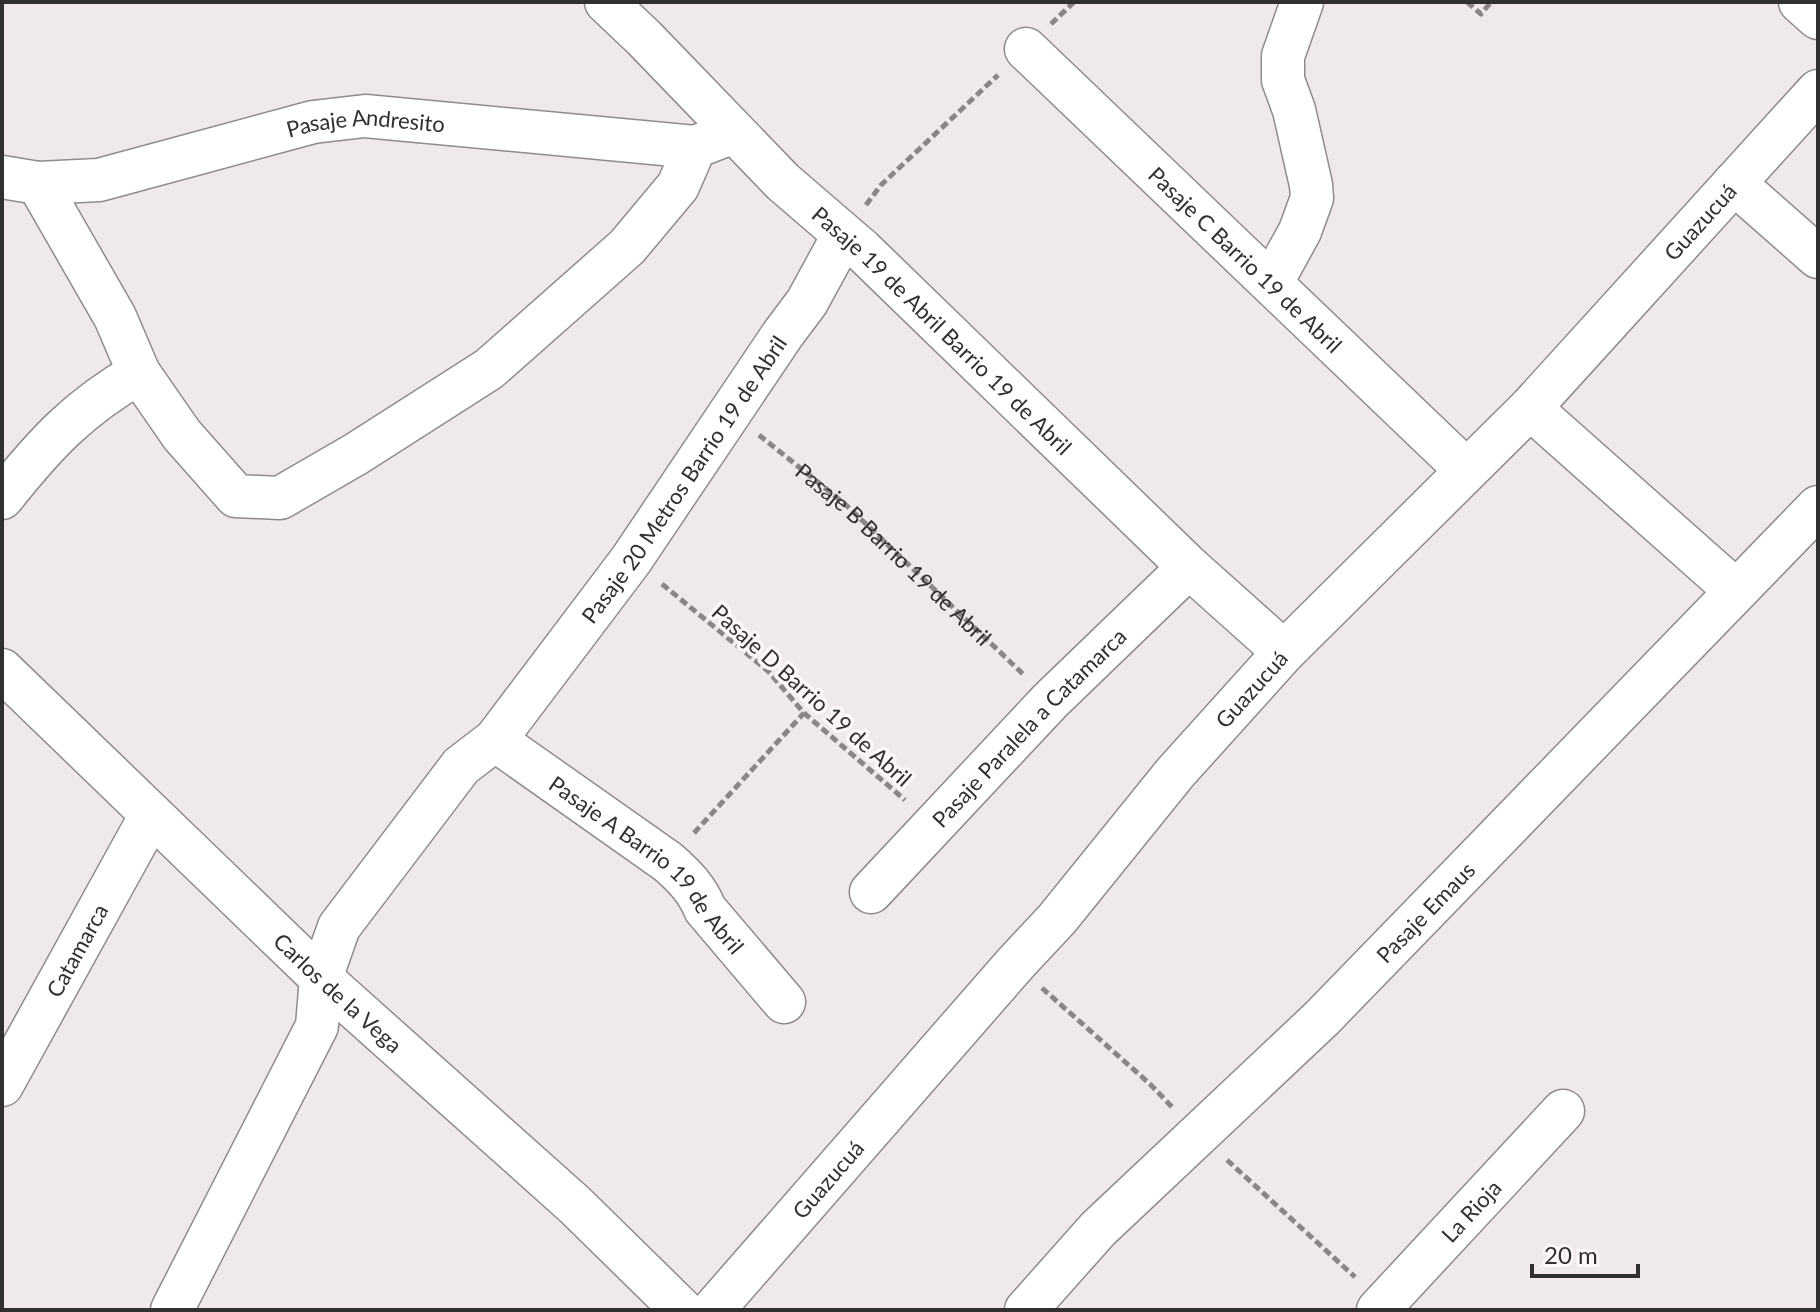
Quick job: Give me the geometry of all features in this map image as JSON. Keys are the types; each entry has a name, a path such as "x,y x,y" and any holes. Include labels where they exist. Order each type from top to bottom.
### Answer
{"street":[{"name":"Pasaje 19 de Abril Barrio 19 de Abril","path":"606,2 675,70 714,139 783,182 862,250 1189,567 1284,652"},
{"path":"1272,282 1300,231 1312,198 1294,110 1283,80 1283,56 1302,2"},
{"path":"1800,2 1818,18"},
{"name":"Pasaje C Barrio 19 de Abril","path":"1026,49 1466,470"},
{"name":"Guazucuá","path":"713,1310 1057,919 1175,773 1284,652 1530,408 1818,91"},
{"name":"Pasaje Andresito","path":"20,180 99,180 313,122 365,116 714,139"},
{"path":"20,180 115,317 139,373 182,435 236,496 280,498 356,454 489,369 627,247 714,139"},
{"path":"1734,183 1818,257"},
{"name":"Pasaje 20 Metros Barrio 19 de Abril","path":"321,978 339,927 461,766 495,740 631,560 807,302 843,236"},
{"path":"2,498 41,449 79,412 103,393 139,373"},
{"path":"1530,408 1735,590"},
{"name":"Pasaje Emaus","path":"1026,1310 1098,1229 1322,1018 1818,507"},
{"name":"Pasaje Paralela a Catamarca","path":"871,892 1050,701 1189,567"},
{"name":"Carlos de la Vega","path":"2,670 321,978 575,1205 682,1310"},
{"name":"Pasaje A Barrio 19 de Abril","path":"495,740 668,862 699,894 705,909 784,1002"},
{"name":"Catamarca","path":"2,1085 151,815"},
{"path":"172,1310 317,1026 321,978"},
{"name":"La Rioja","path":"1378,1310 1563,1111"}],"path":[{"path":"843,236 881,185 1074,2"},
{"path":"1467,2 1481,14 1491,2"},
{"name":"Pasaje B Barrio 19 de Abril","path":"730,413 845,504 1050,701"},
{"name":"Pasaje D Barrio 19 de Abril","path":"631,560 768,671 804,713 932,825"},
{"path":"668,862 804,713"}]}
